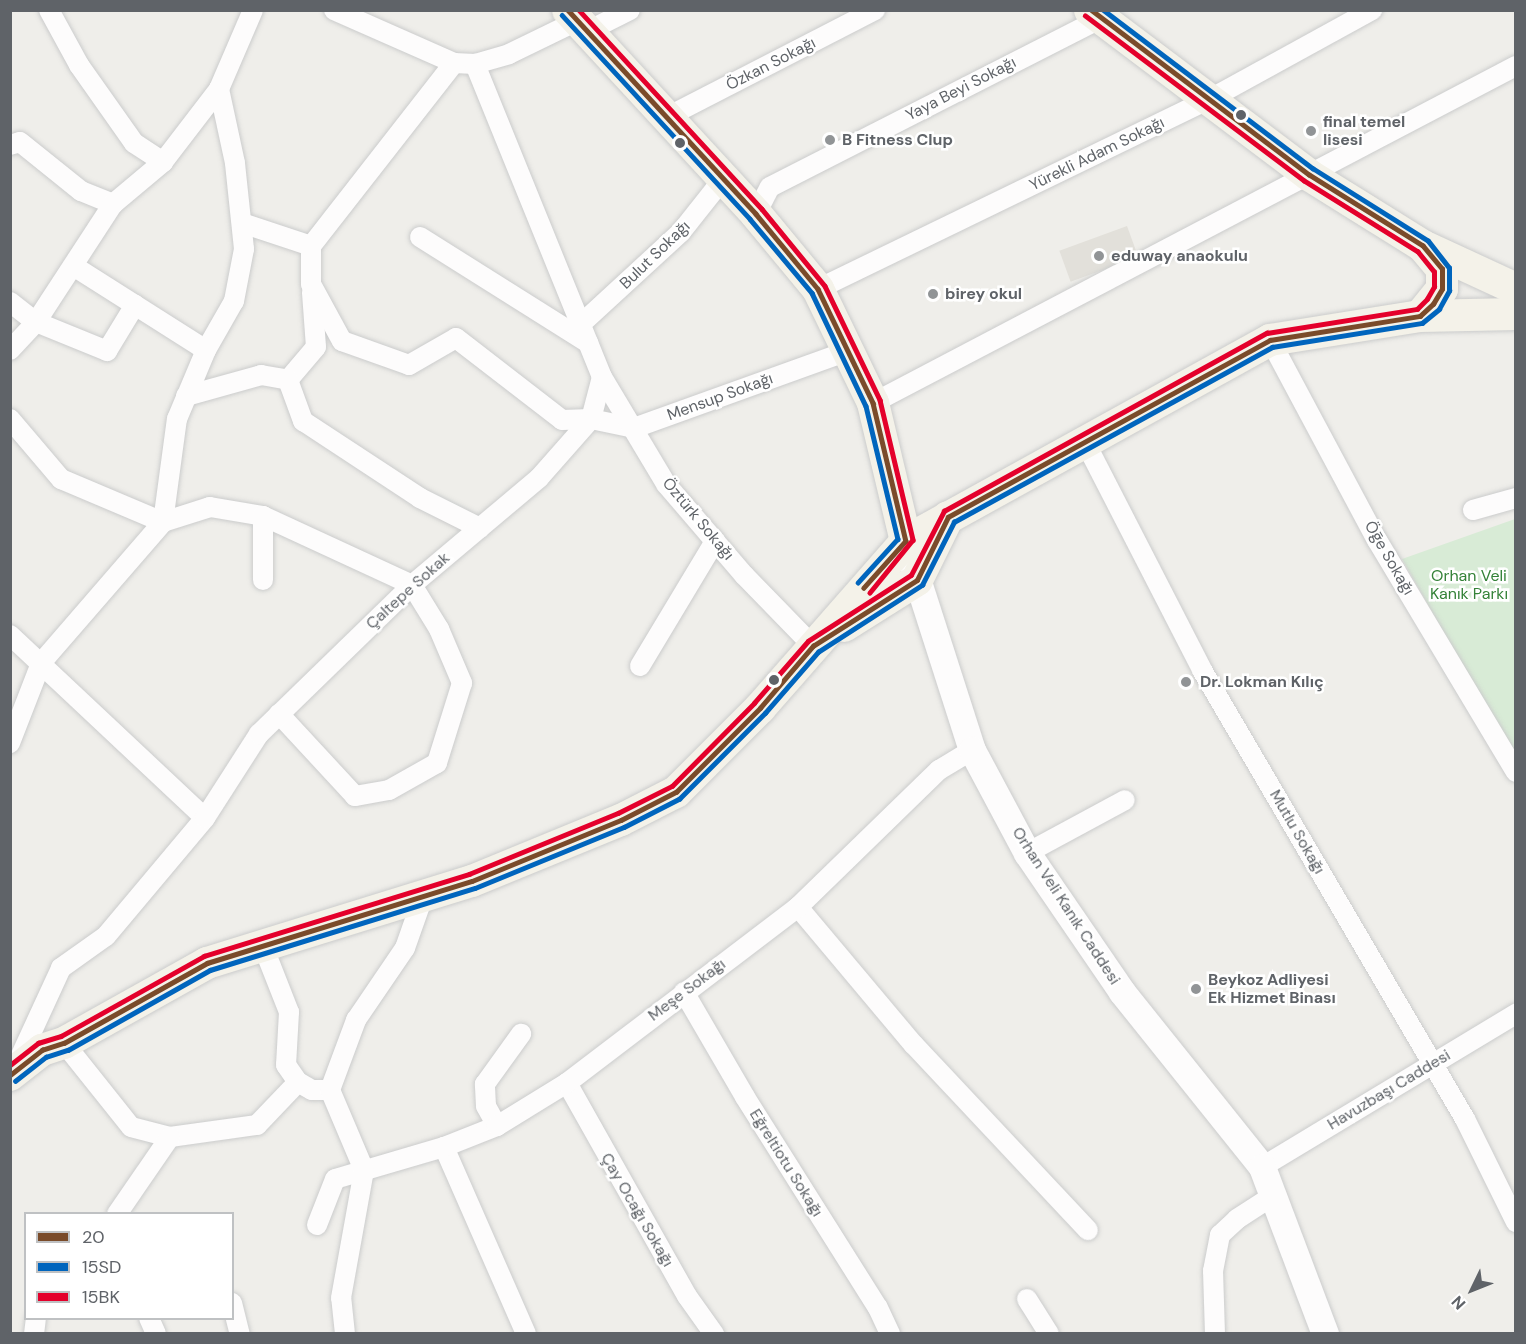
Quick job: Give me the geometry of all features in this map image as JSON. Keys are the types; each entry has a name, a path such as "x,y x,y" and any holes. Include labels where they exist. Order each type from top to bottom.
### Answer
{"main road":[{"path":"1102,13 1309,175 1423,246 1515,289"},
{"name":"Orhan Veli Kanık Caddesi","path":"577,21 756,213 818,289 873,403 906,541"},
{"path":"1420,316 1442,289 1442,269 1423,246"},
{"path":"11,1075 42,1050 64,1043 207,963 472,881 621,820 676,792 760,708 906,541 1084,440 1270,340 1420,316 1515,314"},
{"path":"813,646 917,580 948,517"}],"street":[{"path":"49,10 80,65 134,143 163,162"},
{"path":"10,350 36,322 75,267 113,204 163,162 219,89 253,10"},
{"path":"334,10 454,63 475,64 509,54 577,21 630,10"},
{"name":"Özkan Sokağı","path":"668,117 875,10"},
{"name":"Yürekli Adam Sokağı","path":"818,289 1212,99 1372,10"},
{"name":"Yaya Beyi Sokağı","path":"756,213 770,187 1102,13"},
{"path":"288,380 316,347 311,284 311,246 454,63"},
{"path":"475,64 602,377"},
{"path":"873,403 1515,66"},
{"path":"163,522 177,419 206,350 234,301 244,249 235,163 219,89"},
{"path":"10,145 20,142 81,190 113,204"},
{"name":"Bulut Sokağı","path":"585,334 681,232 723,179"},
{"path":"242,223 311,246"},
{"path":"420,237 585,334"},
{"path":"75,267 206,350"},
{"path":"311,284 342,340 409,365 456,338 562,420 591,419 634,428"},
{"path":"10,302 36,322 107,351 135,305"},
{"name":"Öḡe Sokağı","path":"1270,340 1377,540 1515,772"},
{"name":"Mensup Sokağı","path":"634,428 848,351"},
{"path":"186,396 261,375 288,380"},
{"name":"Çaltepe Sokak","path":"11,1075 61,968 106,936 205,818 259,734 412,585 539,478 591,419 602,377"},
{"name":"Öztürk Sokağı","path":"602,377 666,484 715,542 813,646"},
{"path":"288,380 303,421 420,498 480,528"},
{"path":"10,419 61,479 163,522"},
{"name":"Mutlu Sokağı","path":"1084,440 1202,670 1433,1063 1515,1222"},
{"path":"1473,510 1515,498"},
{"path":"10,743 41,663 163,522 210,507 263,516 412,585 440,629 462,683 437,764 389,790 356,796 279,714"},
{"path":"263,516 263,580"},
{"name":"Orhan Veli Kanık Caddesi","path":"906,541 972,750 1027,853 1122,992 1262,1167 1325,1334"},
{"path":"640,666 715,542"},
{"path":"10,635 205,818"},
{"name":"Meşe Sokağı","path":"317,1226 335,1179 444,1147 497,1126 567,1083 798,907 939,771 972,750"},
{"path":"1027,853 1125,800"},
{"path":"345,1334 341,1298 364,1170 330,1090 356,1020 405,948 423,897"},
{"path":"798,907 914,1045 1088,1230"},
{"path":"263,945 289,1012 286,1065 298,1082 312,1090 330,1090"},
{"name":"Eğreltiotu Sokağı","path":"684,992 745,1097 878,1308 890,1334"},
{"name":"Havuzbaşı Caddesi","path":"1262,1167 1515,1014"},
{"path":"497,1126 486,1106 485,1084 521,1034"},
{"path":"64,1043 131,1127 170,1137 257,1125 298,1082"},
{"name":"Çay Ocağı Sokağı","path":"567,1083 664,1256 714,1334"},
{"path":"118,1212 170,1137"},
{"path":"444,1147 526,1334"},
{"path":"1215,1334 1213,1271 1220,1235 1237,1218 1274,1195"},
{"path":"1027,1299 1049,1334"},
{"path":"234,1311 240,1334"},
{"path":"150,1320 156,1334"}],"shaded area":[{"name":"eduway anaokulu","path":"1127,226 1138,257 1071,282 1059,251"}],"green space":[{"name":"Orhan Veli Kanık Parkı","path":"1515,519 1515,757 1402,559"}],"transit line":[{"name":"20","path":"568,10 756,214 818,289 873,403 906,541 864,588"},
{"name":"15BK","path":"579,10 762,209 825,286 880,400 913,540 870,593"},
{"name":"20","path":"10,1075 42,1050 64,1043 207,963 472,881 621,820 676,792 760,708 813,646 917,580 948,517 1270,340 1420,316 1433,304 1442,289 1442,269 1423,246 1309,175 1091,10"},
{"name":"15SD","path":"15,1081 46,1057 68,1050 210,970 475,888 624,827 679,799 765,713 818,652 922,585 954,522 1272,347 1422,323 1439,309 1449,291 1449,268 1428,241 1313,169 1103,10"},
{"name":"15SD","path":"562,15 750,219 812,293 866,406 898,539 858,583"},
{"name":"15BK","path":"10,1065 38,1043 61,1036 204,956 469,874 618,813 672,786 754,703 808,641 911,575 944,511 1267,333 1417,309 1427,299 1434,287 1434,272 1418,252 1304,181 1085,16"}],"place":[{"name":"final temel lisesi","path":"1311,131"},
{"name":"B Fitness Clup","path":"830,140"},
{"name":"eduway anaokulu","path":"1099,256"},
{"name":"birey okul","path":"933,294"},
{"name":"Dr. Lokman Kılıç","path":"1186,682"},
{"name":"Beykoz Adliyesi Ek Hizmet Binası","path":"1196,989"}]}
